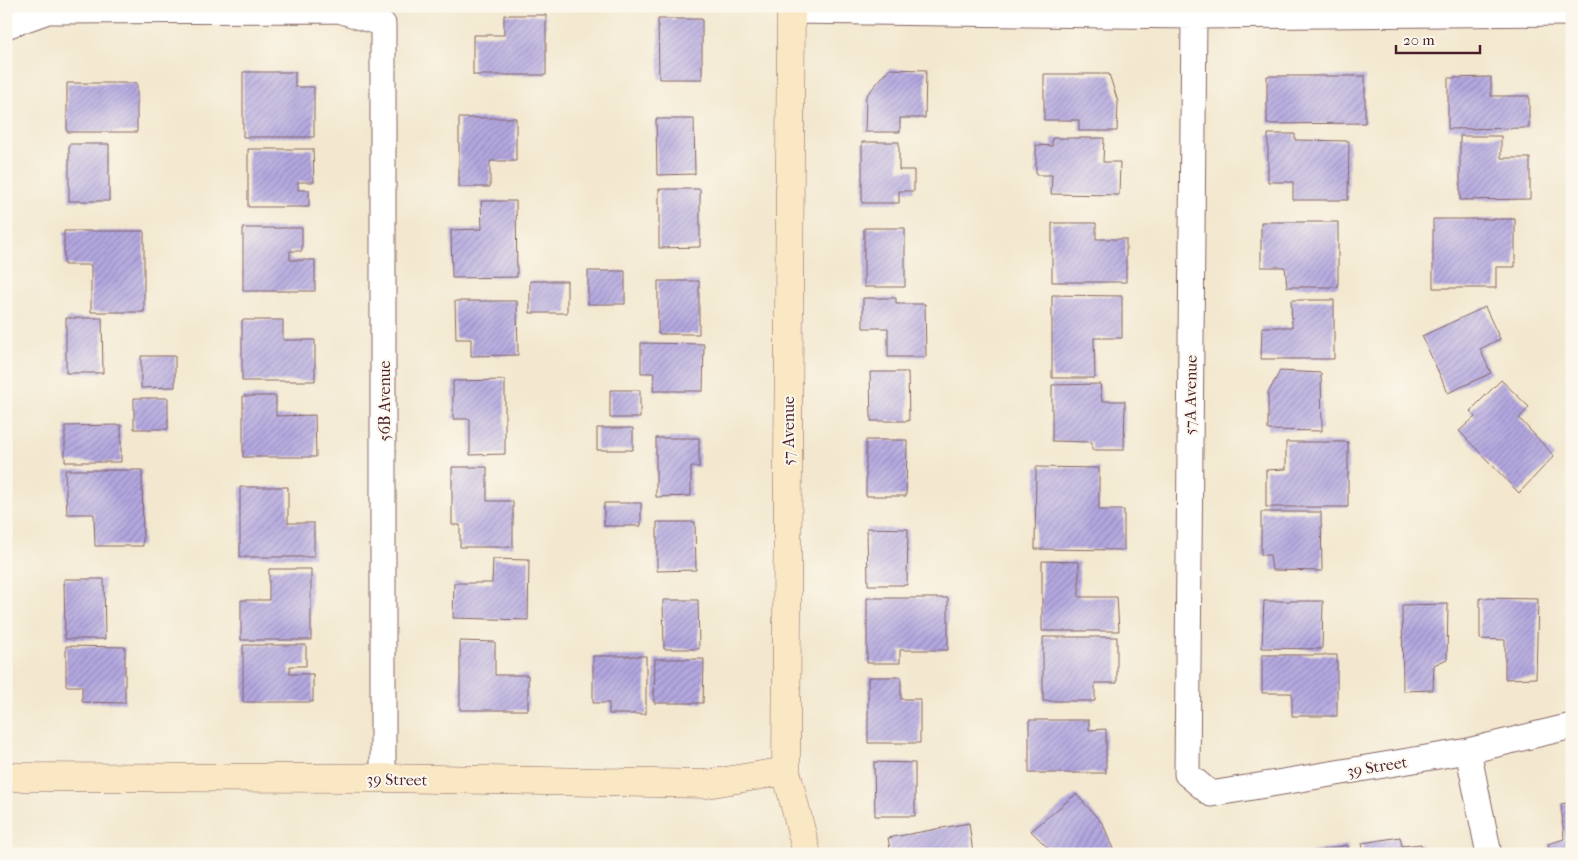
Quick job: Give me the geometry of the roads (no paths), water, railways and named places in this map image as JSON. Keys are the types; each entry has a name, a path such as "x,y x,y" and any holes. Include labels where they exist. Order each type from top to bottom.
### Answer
{"street":[{"path":"791,8 1194,16 1572,14"},
{"name":"57 Avenue","path":"791,8 786,771 807,854"},
{"name":"56B Avenue","path":"6,26 48,11 339,10 383,24 383,778"},
{"name":"57A Avenue","path":"1187,774 1194,16"},
{"name":"39 Street","path":"1187,774 1211,794 1468,751 1572,726"},
{"path":"1468,751 1489,854"},
{"name":"39 Street","path":"6,777 383,778 707,784 786,771"}]}
